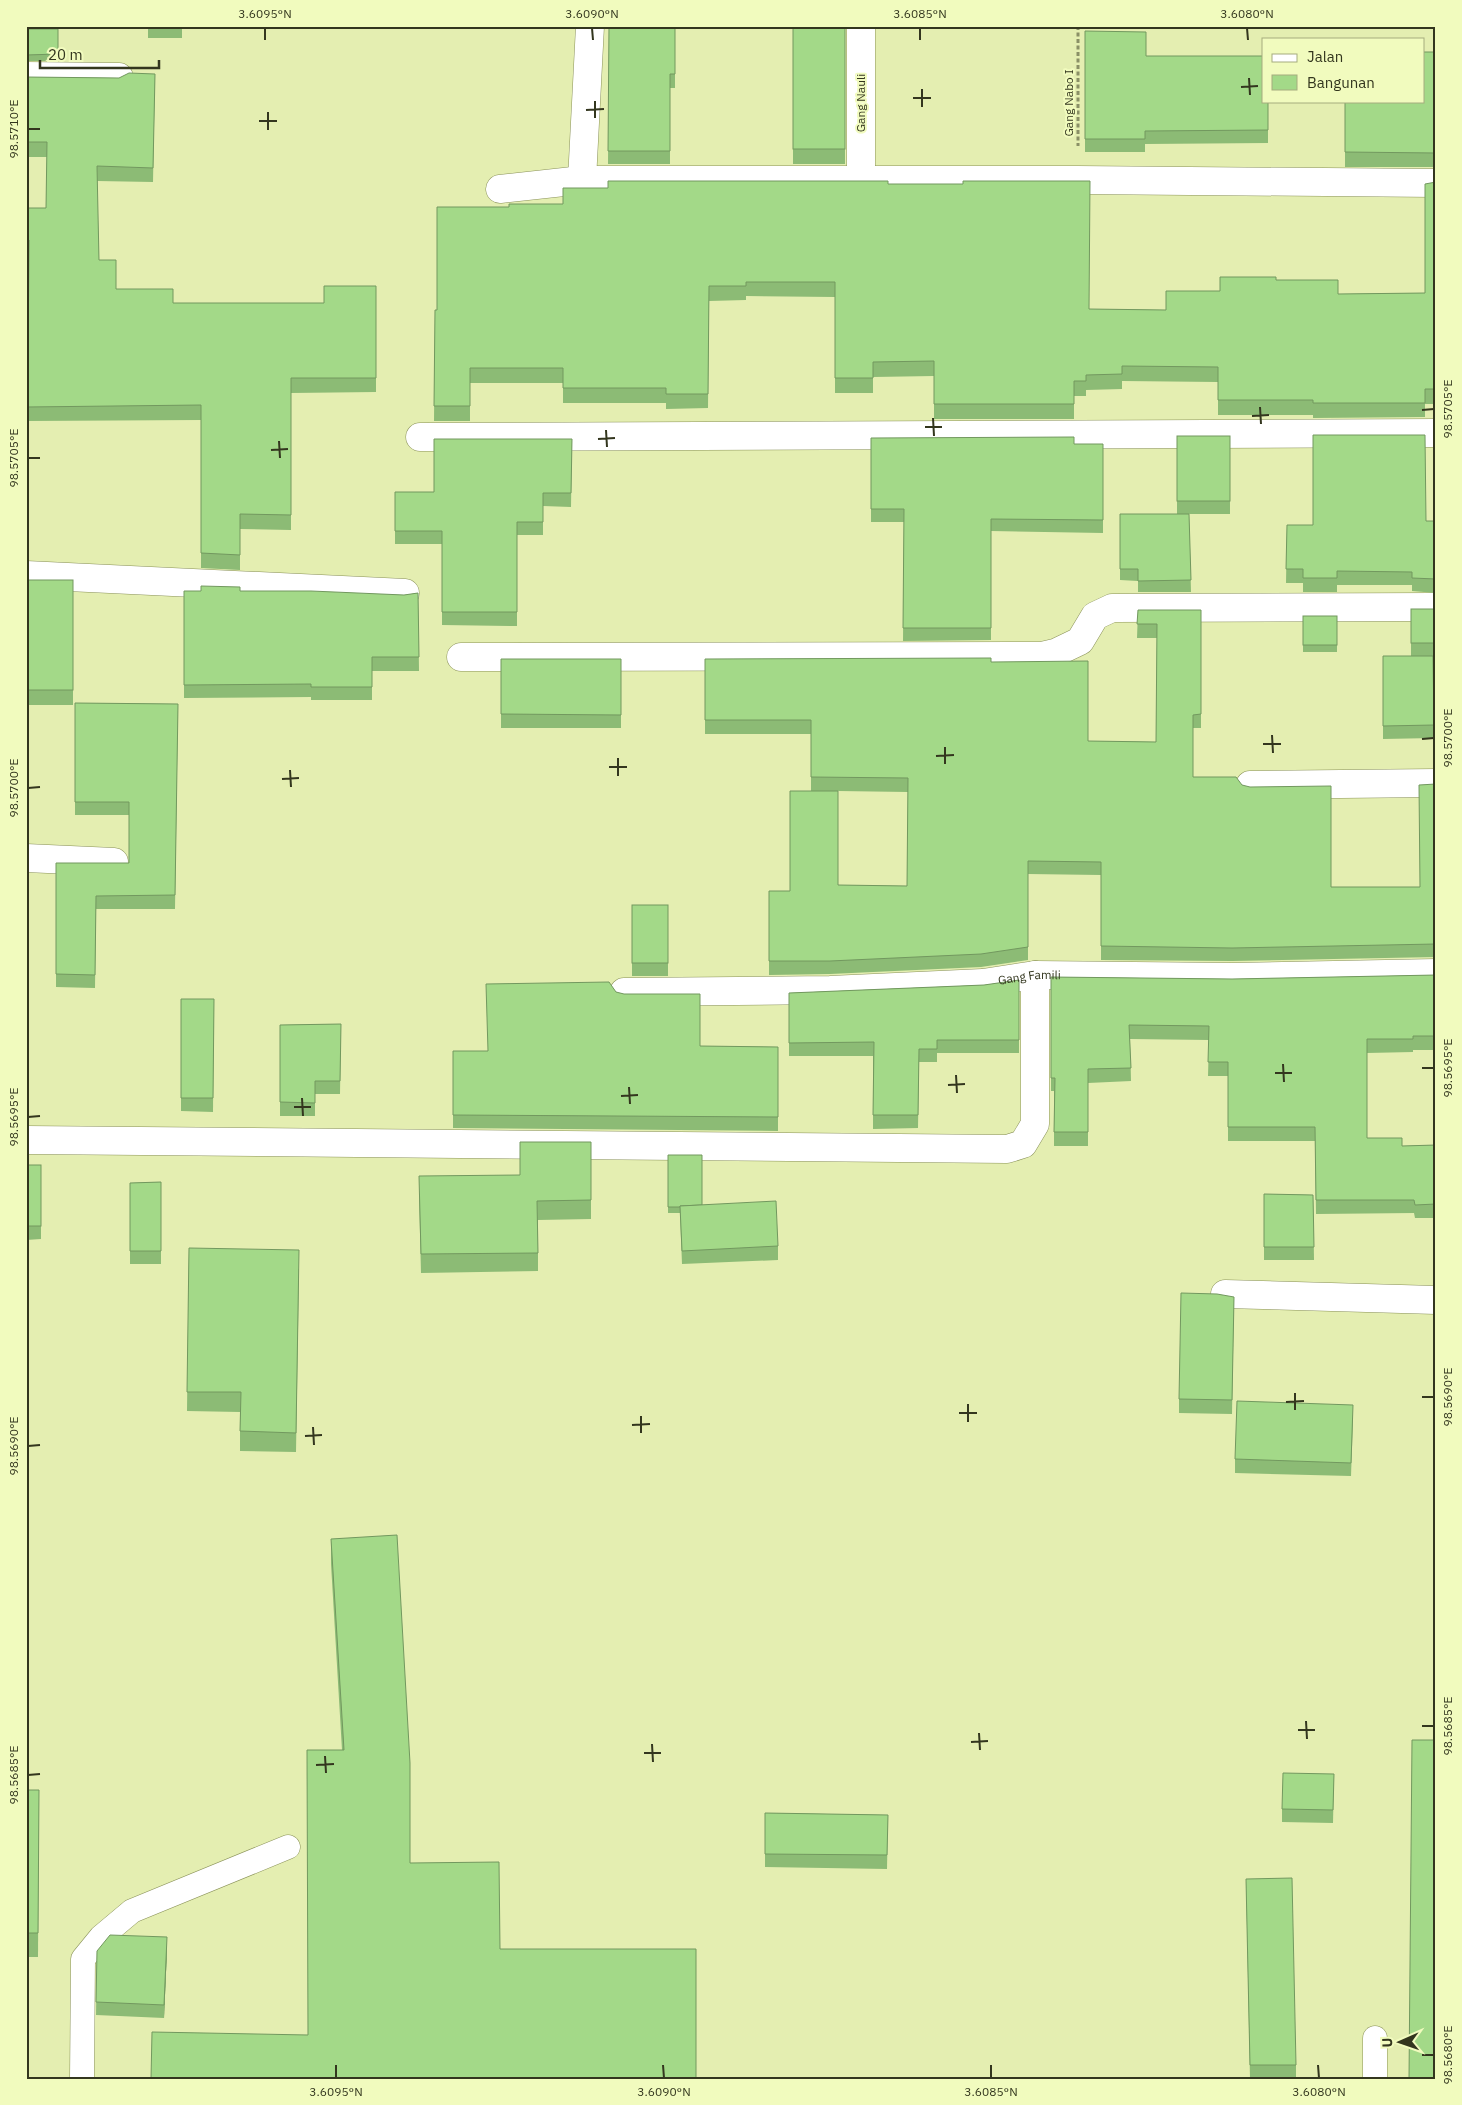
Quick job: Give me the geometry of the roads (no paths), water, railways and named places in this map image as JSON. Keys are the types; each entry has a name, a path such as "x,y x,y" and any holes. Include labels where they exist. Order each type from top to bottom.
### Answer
{"street":[{"path":"582,180 590,26"},
{"name":"Gang Nauli","path":"861,26 861,179"},
{"path":"26,76 119,77"},
{"path":"500,189 582,180 861,179 1436,183"},
{"path":"420,437 1436,433"},
{"path":"26,575 405,593"},
{"path":"461,657 1042,656 1056,653 1080,641 1096,616 1112,608 1436,607"},
{"path":"1250,785 1436,783"},
{"path":"26,858 114,862"},
{"name":"Gang Famili","path":"624,992 840,990 983,983 1035,975 1232,977 1436,973"},
{"path":"26,1140 1007,1149 1024,1144 1035,1124 1035,975"},
{"path":"1225,1294 1436,1300"}],"lane":[{"path":"82,2079 83,1958 101,1937 132,1911 288,1847"},
{"path":"1375,2038 1375,2079"}]}
